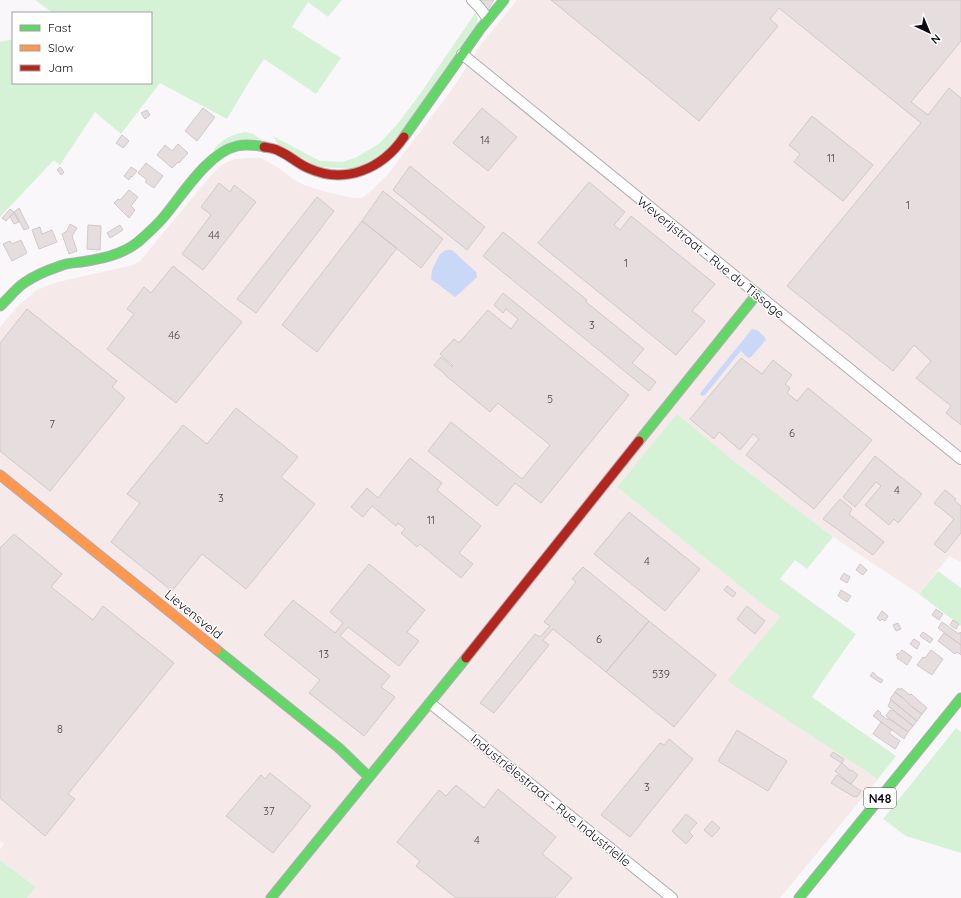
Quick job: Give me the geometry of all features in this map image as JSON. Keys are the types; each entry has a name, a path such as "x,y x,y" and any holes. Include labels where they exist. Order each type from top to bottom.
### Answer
{"street":[{"path":"472,0 488,19"},
{"path":"0,306 24,283 42,273 62,265 99,258 121,252 131,247 161,220 210,161 221,153 235,146 254,145 278,150 310,170 328,174 346,175 373,167 387,158 398,146 462,54 504,0"},
{"name":"Weverijstraat - Rue du Tissage","path":"462,54 961,459"},
{"path":"271,898 368,777 430,703 757,294"},
{"name":"Lievensveld","path":"0,475 339,748 368,777"},
{"name":"N48","path":"799,898 961,698"},
{"name":"Industriëlestraat - Rue Industrielle","path":"430,703 672,898"}],"shaded area":[{"path":"517,0 961,0 961,562 949,556 919,594 833,537 735,462 677,415 617,487 780,617 728,681 878,779 780,898 27,898 36,887 0,860 0,849 4,844 0,841 0,327 19,305 37,290 54,283 133,265 140,261 208,179 218,168 227,162 236,159 261,158 304,185 353,198 362,198 389,173 453,88 479,47"}],"green space":[{"path":"35,0 342,0 328,17 308,2 292,27 341,58 316,94 264,59 227,119 160,83 121,134 95,112 60,165 54,160 0,217 0,42 12,39 12,84 152,84 152,12 52,12"},
{"path":"476,12 478,20 477,24 391,146 380,156 355,169 319,167 279,146 273,136 321,161 342,162 355,158 380,143 399,122 420,94"},
{"path":"246,132 253,134 264,141 212,153 215,148 226,138"},
{"path":"677,414 735,462 833,537 807,569 795,560 780,579 856,634 812,697 896,756 878,779 727,681 780,617 617,487"},
{"path":"938,571 961,588 961,626 919,594"},
{"path":"956,728 961,732 961,853 906,836 883,819"},
{"path":"0,860 36,887 27,898 0,898"}],"water":[{"path":"446,250 452,250 476,272 477,277 455,297 431,279 432,270 440,254"},
{"path":"752,329 764,336 766,340 751,357 748,358 741,351 705,395 702,396 700,394 701,392"}],"building":[{"path":"479,0 494,0 488,9 478,2"},
{"path":"551,0 961,0 961,41 911,102 928,115 949,88 961,98 961,425 946,413 951,406 916,378 931,361 914,345 893,371 787,286 921,123 779,8 770,19 778,26 699,121"},
{"path":"203,108 215,117 197,141 185,131"},
{"path":"482,108 517,137 488,171 453,143"},
{"path":"147,110 150,115 145,119 141,113"},
{"path":"812,116 873,165 843,201 794,162 800,154 789,145"},
{"path":"122,135 129,141 123,148 116,143"},
{"path":"178,144 188,153 172,168 157,155 165,145 172,151"},
{"path":"146,163 163,176 154,188 145,182 147,180 138,173"},
{"path":"410,166 485,227 467,250 393,190"},
{"path":"60,167 64,172 61,175 57,170"},
{"path":"131,167 137,171 129,180 124,176"},
{"path":"589,182 625,212 614,225 620,230 631,216 715,284 692,311 705,321 676,355 538,243"},
{"path":"219,183 230,192 234,185 256,202 203,270 182,254 211,215 201,207"},
{"path":"129,190 138,197 131,206 135,210 129,218 114,203 118,199 120,200"},
{"path":"383,191 443,239 421,268 362,221"},
{"path":"317,197 334,211 256,313 237,299"},
{"path":"19,208 29,228 24,230 14,212"},
{"path":"10,209 14,212 6,221 2,218"},
{"path":"14,212 19,222 14,224 10,217"},
{"path":"362,221 397,248 317,352 282,325"},
{"path":"70,224 77,228 72,236 77,251 69,254 62,234 67,231"},
{"path":"88,225 101,226 100,250 87,249"},
{"path":"120,225 123,230 110,238 107,233"},
{"path":"40,227 42,234 52,230 57,242 39,249 32,230"},
{"path":"503,232 587,300 585,301 644,349 632,363 656,382 649,391 483,256"},
{"path":"21,240 27,253 12,261 3,244 10,241 12,244"},
{"path":"173,266 242,322 176,403 107,349 134,314 127,309 144,287 151,293"},
{"path":"503,293 629,395 541,503 515,483 497,506 428,451 451,422 522,479 550,445 498,403 490,412 434,365 441,357 452,367 453,366 440,354 454,339 459,343 488,310 511,329 518,319 506,309 503,313 494,305"},
{"path":"27,309 117,381 112,387 125,398 50,491 0,451 0,343"},
{"path":"741,358 762,374 773,360 792,375 785,384 790,388 787,393 797,401 808,388 872,440 814,509 746,455 759,439 753,434 740,450 719,432 714,439 690,419"},
{"path":"236,408 298,457 281,477 315,504 246,589 202,554 172,591 111,542 140,503 127,494 183,425 207,444"},
{"path":"875,456 922,494 898,523 894,519 889,525 865,505 881,486 876,482 855,507 843,497"},
{"path":"410,458 442,483 437,490 481,526 459,553 473,564 461,578 420,544 417,547 401,533 405,529 398,523 396,526 372,506 363,517 351,507 367,488 378,498"},
{"path":"945,490 956,499 954,500 961,506 961,533 945,553 934,544 954,519 934,503"},
{"path":"840,499 852,509 849,514 884,542 873,555 823,519"},
{"path":"629,512 700,569 665,611 594,554"},
{"path":"14,534 62,574 51,587 93,620 103,606 174,663 68,794 75,799 45,836 0,798 0,548"},
{"path":"369,564 425,610 407,632 419,641 399,666 348,627 340,636 390,676 381,687 395,697 364,736 309,693 320,680 264,635 293,600 335,633 343,623 330,612"},
{"path":"860,564 867,570 863,575 856,570"},
{"path":"583,567 649,621 606,672 553,629 543,640 549,645 494,713 480,703 535,634 540,637 550,626 544,622 576,582 572,579"},
{"path":"844,573 850,577 847,583 840,579"},
{"path":"727,586 736,593 733,597 724,590"},
{"path":"841,590 851,596 847,602 838,596"},
{"path":"747,606 765,621 755,634 737,619"},
{"path":"936,609 943,614 939,620 932,615"},
{"path":"882,611 888,616 885,621 882,619 880,621 877,618"},
{"path":"953,620 959,624 956,629 950,625"},
{"path":"649,621 716,675 674,727 606,672"},
{"path":"942,622 959,634 960,632 961,633 961,645 938,628"},
{"path":"898,623 901,629 896,631 893,625"},
{"path":"923,632 933,639 930,643 920,636"},
{"path":"944,633 961,645 961,655 957,652 955,654 938,641"},
{"path":"914,639 920,643 917,649 910,644"},
{"path":"902,650 912,657 907,665 897,658 898,656 896,655"},
{"path":"931,650 943,659 932,675 917,665"},
{"path":"873,672 876,676 883,680 881,683 870,676"},
{"path":"898,688 900,690 901,688 910,695 911,694 927,708 922,714 895,692"},
{"path":"895,692 922,714 917,721 890,699"},
{"path":"891,700 917,721 913,726 888,706"},
{"path":"878,710 881,713 880,714 888,720 888,718 908,732 904,739 873,716"},
{"path":"890,710 893,710 913,726 908,732 886,716"},
{"path":"881,722 892,730 889,733 900,741 895,749 873,734"},
{"path":"737,730 787,761 768,791 718,761"},
{"path":"669,739 693,759 630,837 601,815 660,743 664,745"},
{"path":"833,752 844,759 842,763 830,756"},
{"path":"842,763 858,775 851,784 835,771"},
{"path":"270,773 311,806 273,853 226,816 261,775 265,779"},
{"path":"837,775 861,791 857,797 854,797 831,783"},
{"path":"456,785 484,808 498,789 556,837 542,854 572,878 555,898 456,898 416,866 420,861 397,842 439,790 446,796"},
{"path":"686,814 697,823 689,832 693,836 686,844 672,831"},
{"path":"712,821 720,828 712,837 704,830"}],"traffic: fast":[{"path":"404,137 481,28 504,0"},
{"path":"0,306 21,285 41,273 65,264 111,256 138,242 170,210 205,166 226,150 244,145 264,147"},
{"path":"639,441 757,294"},
{"path":"217,650 339,748 369,777"},
{"path":"271,898 466,658"},
{"path":"799,898 961,698"}],"traffic: slow":[{"path":"0,475 217,650"}],"traffic: jam":[{"path":"264,147 277,150 308,168 322,173 336,175 362,171 374,165 385,158 404,137"},
{"path":"466,658 639,441"}]}
